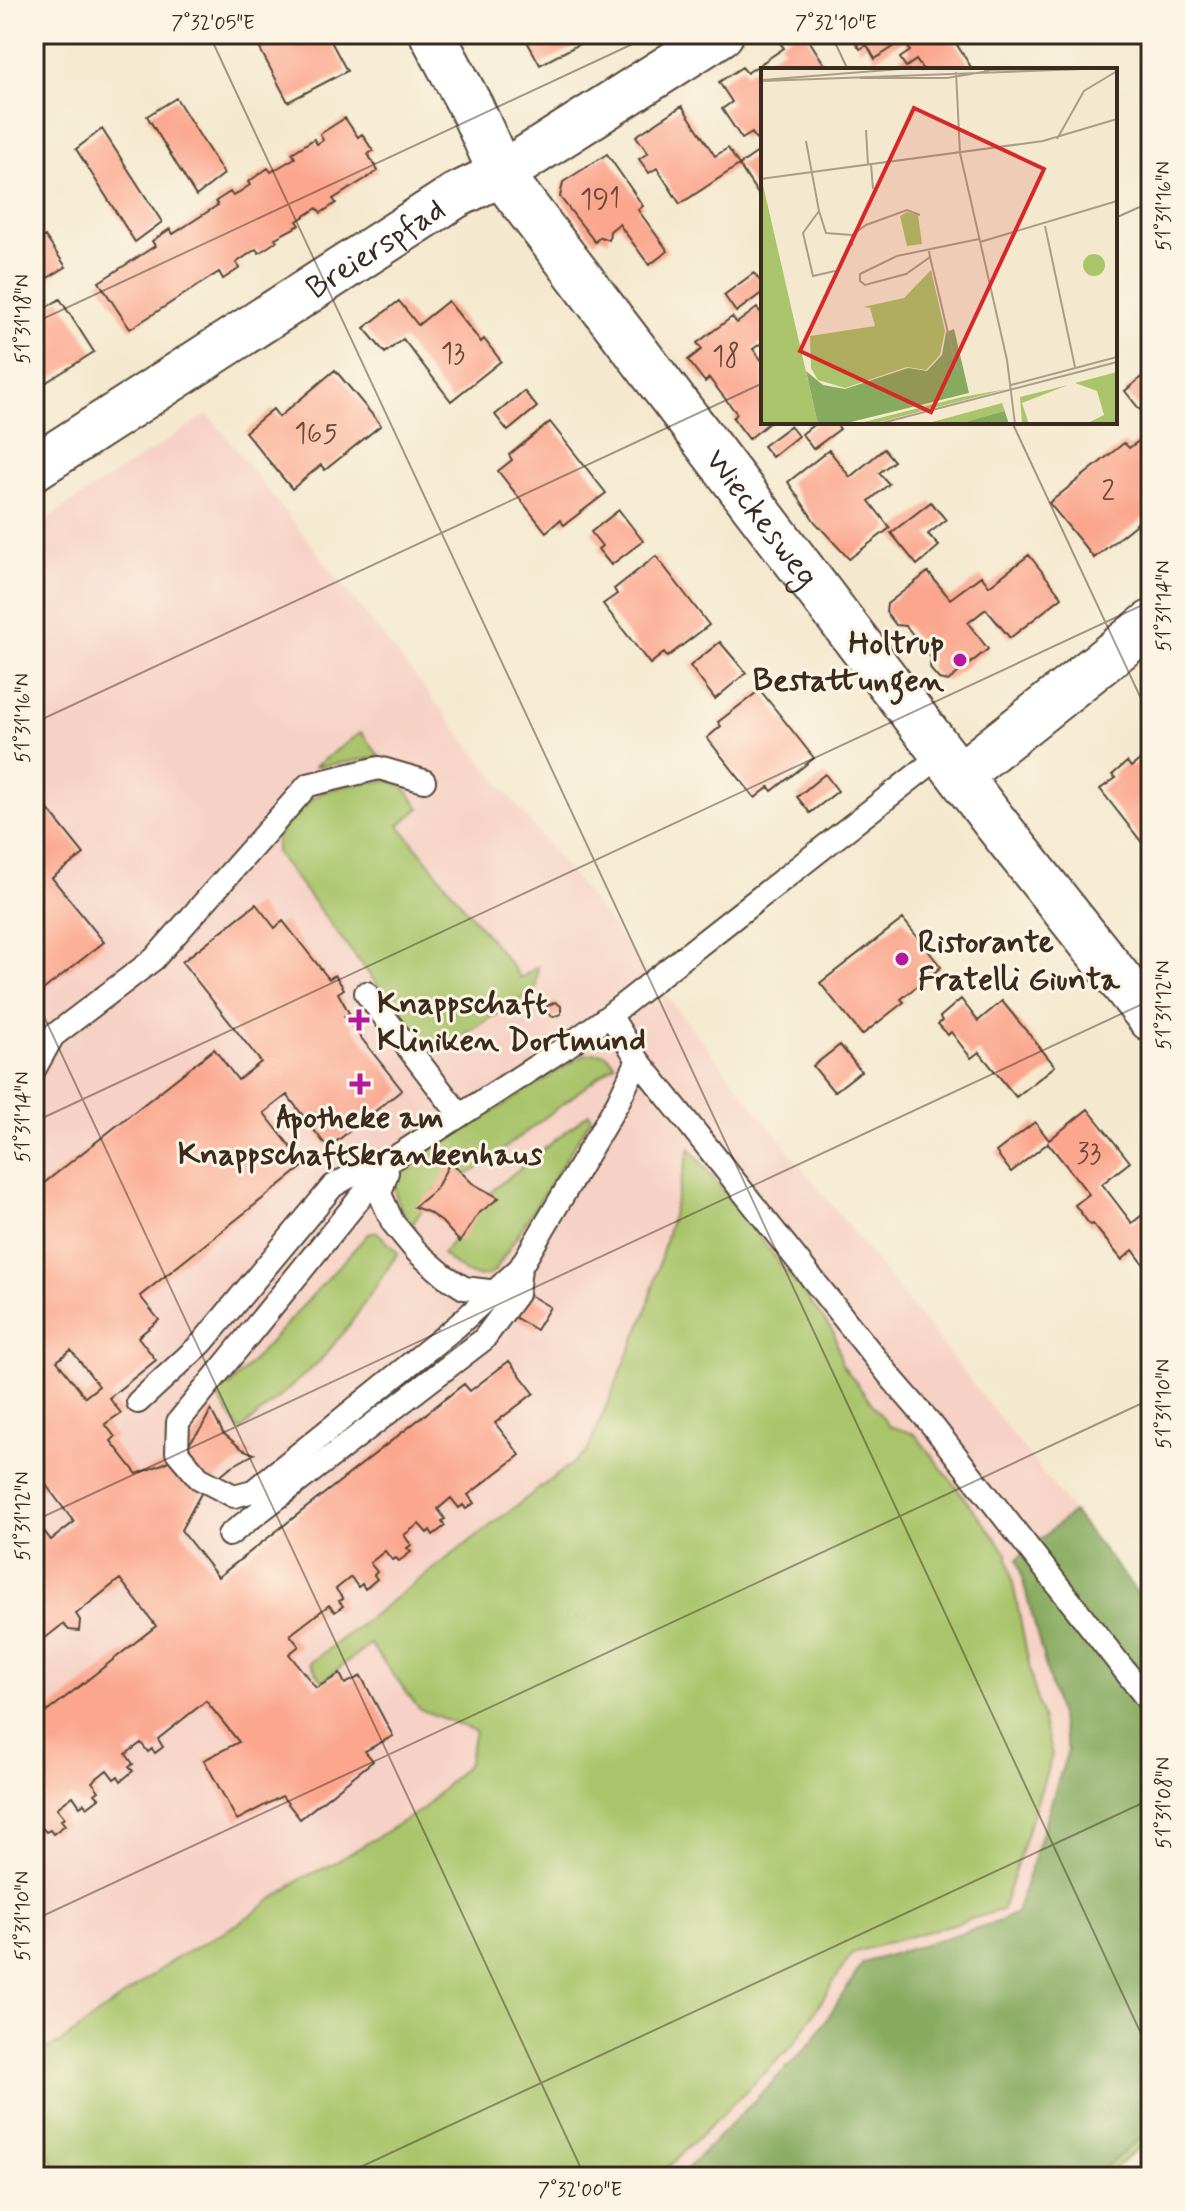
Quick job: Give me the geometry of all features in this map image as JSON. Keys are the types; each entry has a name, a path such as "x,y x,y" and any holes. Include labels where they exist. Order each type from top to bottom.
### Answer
{"street":[{"name":"Wieckesweg","path":"432,34 471,107 501,174 1151,1019"},
{"name":"Breierspfad","path":"34,468 455,196 501,174 721,34"},
{"path":"952,764 1151,623"}],"lane":[{"path":"138,1402 202,1343 333,1186 391,1160 566,1047 952,764"},
{"path":"34,1070 53,1036 154,959 308,785 379,768 424,781"},
{"path":"366,993 459,1114"},
{"path":"610,1015 638,1060 932,1425 1151,1704"},
{"path":"391,1160 178,1422 177,1452 199,1478 234,1496 253,1491 497,1292 520,1268 618,1102 638,1060"},
{"path":"391,1160 380,1194 393,1223 417,1252 445,1276 464,1288 497,1292"},
{"path":"229,1535 483,1340 517,1294 520,1268"}],"shaded area":[{"name":"Knappschaft Kliniken Dortmund","path":"208,414 1151,1610 1092,2177 34,2177 34,527"}],"green space":[{"path":"361,732 380,757 314,767"},
{"path":"389,781 404,787 420,808 399,825 521,978 538,966 535,991 431,1055 276,853 276,838 315,797 341,787"},
{"path":"606,1054 615,1064 476,1170 435,1190 412,1225 395,1192 400,1169 584,1055"},
{"path":"589,1113 591,1119 494,1272 473,1275 442,1254 494,1189"},
{"path":"690,1148 834,1333 842,1364 889,1426 915,1434 1007,1553 1033,1685 1052,1755 1002,1910 852,1953 795,2043 658,2177 59,2177 34,2121 34,2055 60,2043 173,1960 239,1923 304,1877 331,1865 423,1809 468,1763 475,1731 419,1709 370,1644 323,1681 310,1663 587,1452 646,1313"},
{"path":"377,1232 398,1253 351,1323 321,1360 240,1431 214,1392 223,1383 230,1386 368,1234"},
{"path":"1073,1512 1151,1610 1151,2130 1093,2177 679,2177 812,2042 863,1963 1000,1921 1016,1913 1068,1750 1017,1559"},
{"path":"1151,2129 1151,2138 1104,2177 1092,2177"}],"building":[{"path":"288,34 327,34 347,71 288,102 260,49"},
{"path":"523,34 578,34 583,42 540,65"},
{"path":"794,34 805,34 827,68 761,68 761,147 752,133 742,139 722,109 732,102 719,82 742,67 747,73 784,48 780,43"},
{"path":"850,34 950,34 971,67 922,68 916,60 906,67 900,58 910,51 904,40 875,59 867,45 860,49"},
{"path":"176,98 224,174 196,196 147,116"},
{"path":"682,106 715,156 728,148 739,165 680,204 657,168 649,173 639,159 648,153 636,136"},
{"path":"345,118 358,137 362,134 373,151 368,154 378,171 333,199 336,203 321,213 317,208 297,221 300,225 275,238 277,241 259,253 256,249 236,263 240,268 223,279 219,272 130,329 99,282 155,246 152,241 170,229 173,234 218,205 216,201 230,192 233,196 250,185 248,182 268,168 271,172 295,158 292,153 314,139 317,144 323,140 320,134"},
{"path":"102,129 162,222 135,242 76,149"},
{"path":"758,152 761,157 761,196 760,197 739,165"},
{"path":"607,154 643,206 638,210 668,251 649,265 619,224 610,231 609,240 600,237 595,242 560,197 563,182"},
{"path":"45,236 66,267 34,286 34,244"},
{"path":"754,273 761,282 761,293 736,312 724,295"},
{"path":"60,299 94,352 34,390 34,315"},
{"path":"399,301 418,325 448,301 481,342 484,339 501,361 451,401 403,339 385,353 364,328"},
{"path":"757,308 761,313 761,343 753,349 761,359 761,424 768,424 749,439 733,418 737,414 709,378 705,382 688,360 702,349 697,343 732,317 737,323"},
{"path":"1151,369 1151,410 1146,404 1140,410 1125,391"},
{"path":"335,370 381,425 325,470 321,465 292,489 245,432 273,409 279,417"},
{"path":"524,391 537,407 508,431 495,415"},
{"path":"550,422 606,493 564,525 560,520 546,532 498,471 512,460 509,455"},
{"path":"814,424 836,424 840,429 813,449 802,434"},
{"path":"790,426 798,436 772,457 763,446"},
{"path":"1143,438 1151,448 1151,512 1094,558 1049,503 1124,443 1129,448"},
{"path":"884,449 894,461 879,473 889,484 869,501 890,528 849,559 815,522 788,482 829,450 850,477"},
{"path":"931,502 946,520 928,534 939,546 917,565 891,533"},
{"path":"619,510 643,541 611,565 598,549 602,546 591,532"},
{"path":"1029,555 1062,597 1010,638 986,609 968,623 988,649 948,681 939,679 932,671 931,658 906,626 896,625 886,612 887,604 928,572 950,599 981,576 989,586"},
{"path":"656,556 709,625 667,657 664,653 650,664 603,604 617,594 614,589"},
{"path":"720,642 746,673 715,699 690,666"},
{"path":"760,690 814,758 772,791 769,787 755,798 707,738 721,726 718,722"},
{"path":"1151,751 1151,854 1100,789 1116,778 1112,775 1127,762 1131,767"},
{"path":"825,774 838,791 810,813 797,797"},
{"path":"34,792 84,854 52,878 104,942 34,997"},
{"path":"256,904 275,928 283,921 329,979 335,975 344,989 338,993 349,1013 344,1016 402,1090 328,1148 287,1095 264,1113 305,1165 140,1296 159,1320 138,1337 156,1360 109,1398 121,1413 105,1424 115,1437 111,1441 137,1474 165,1463 185,1449 211,1410 223,1433 242,1449 254,1454 229,1468 203,1490 181,1530 218,1577 464,1384 470,1391 509,1361 534,1393 495,1423 520,1455 468,1495 474,1503 466,1509 463,1505 459,1508 451,1498 438,1509 445,1519 442,1521 445,1526 433,1535 419,1524 404,1535 411,1545 407,1548 411,1552 399,1561 396,1558 392,1560 385,1551 370,1563 377,1572 374,1575 377,1579 365,1589 362,1584 358,1587 351,1577 336,1589 343,1599 339,1601 343,1606 335,1612 329,1605 290,1635 299,1646 289,1654 316,1688 340,1674 345,1684 361,1676 393,1736 365,1751 373,1761 300,1819 282,1796 237,1820 204,1760 239,1742 206,1701 158,1739 163,1747 155,1753 152,1749 148,1752 141,1743 126,1754 133,1764 129,1767 133,1771 121,1781 118,1776 114,1779 107,1770 92,1782 99,1791 95,1794 99,1798 87,1807 84,1803 80,1806 73,1796 57,1808 65,1818 61,1820 65,1825 53,1834 50,1830 46,1832 38,1823 34,1826 34,1722 156,1626 120,1579 76,1614 80,1620 79,1631 69,1630 63,1624 34,1647 34,1518 51,1540 74,1522 46,1485 34,1493 34,1191 214,1049 238,1080 261,1062 182,962","holes":["71,1350 99,1386 85,1397 57,1361"]},
{"path":"903,919 941,967 862,1035 820,983"},
{"path":"961,999 978,1021 1002,1001 1055,1066 1016,1097 979,1052 971,1058 951,1032 948,1035 938,1024 942,1021 940,1017"},
{"path":"555,1002 561,1006 561,1014 553,1017 547,1013 547,1006"},
{"path":"840,1045 861,1071 834,1092 813,1066"},
{"path":"1088,1109 1130,1162 1102,1184 1132,1223 1151,1208 1151,1261 1145,1266 1133,1250 1122,1260 1093,1224 1090,1225 1075,1205 1089,1194 1048,1143 1011,1172 996,1152 1035,1122 1049,1140"},
{"path":"452,1163 472,1183 499,1198 478,1214 460,1242 442,1222 414,1207 436,1189"},
{"path":"528,1294 550,1307 536,1330 513,1316"}],"place":[{"name":"Holtrup Bestattungen","path":"960,660"},
{"name":"Ristorante Fratelli Giunta","path":"902,959"},
{"name":"Knappschaft Kliniken Dortmund","path":"359,1020"},
{"name":"Apotheke am Knappschaftskrankenhaus","path":"360,1084"}]}
